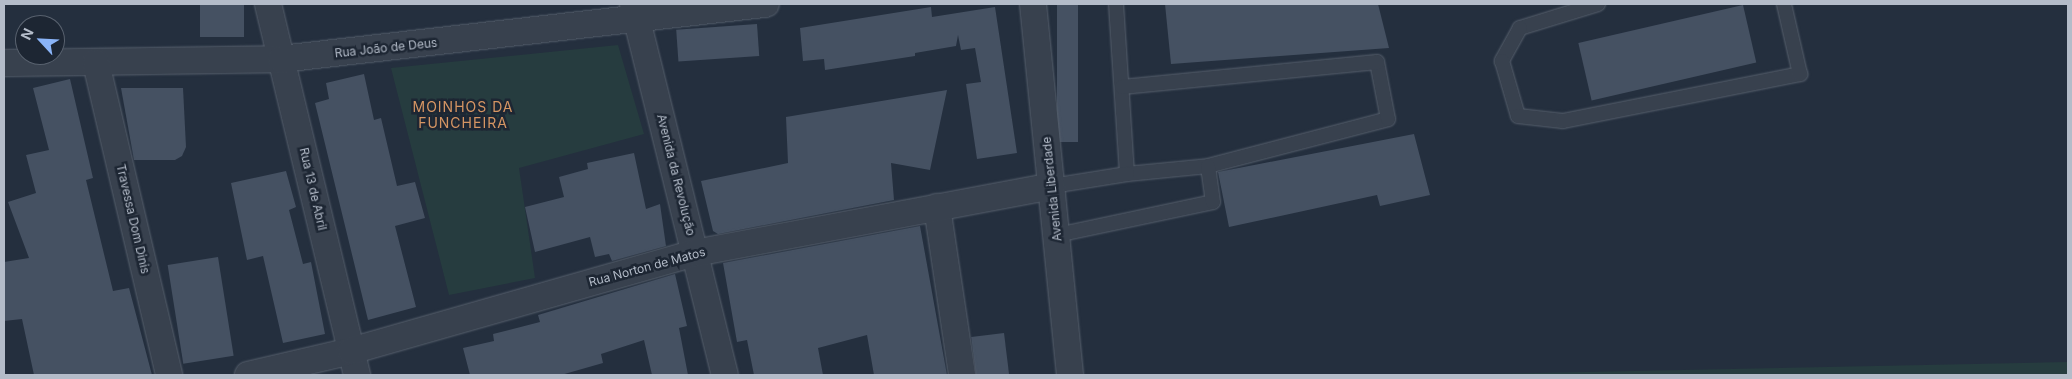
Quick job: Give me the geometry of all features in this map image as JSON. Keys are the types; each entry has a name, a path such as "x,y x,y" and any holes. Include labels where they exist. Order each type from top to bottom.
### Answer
{"street":[{"name":"Rua 13 de Abril","path":"268,4 354,363"},
{"name":"Rua João de Deus","path":"4,63 281,59 636,12 766,4"},
{"name":"Avenida Liberdade","path":"1033,4 1070,375"},
{"name":"Avenida da Revolução","path":"636,12 725,375"},
{"name":"Travessa Dom Dinis","path":"96,63 169,375"},
{"name":"Rua Norton de Matos","path":"248,375 354,363 695,253 1052,186"},
{"path":"938,207 962,375"}],"lane":[{"path":"1116,4 1127,174"},
{"path":"1598,4 1520,28 1502,61 1518,116 1563,121 1800,74 1784,4"},
{"path":"1052,186 1127,174 1208,166 1388,118 1377,62 1122,87"},
{"path":"1057,235 1213,202 1208,166"}],"green space":[{"path":"618,45 644,134 519,168 535,278 449,295 391,68"},
{"path":"2068,362 2068,375 1489,374"}],"building":[{"path":"200,4 244,4 244,37 200,37"},
{"path":"1057,4 1078,4 1078,142 1057,142"},
{"path":"1165,4 1378,4 1389,48 1171,64"},
{"path":"1743,5 1756,62 1592,101 1578,43"},
{"path":"931,7 932,17 995,7 1017,153 977,159 966,84 981,82 975,48 961,50 958,35 956,46 915,53 915,56 825,70 824,59 803,61 800,28"},
{"path":"757,24 759,56 678,62 676,30"},
{"path":"364,74 374,120 381,118 397,186 415,182 425,218 395,226 416,307 368,320 315,103 329,99 326,83"},
{"path":"70,79 93,178 86,180 113,291 129,288 152,375 34,375 22,319 4,321 4,262 29,258 8,202 36,193 26,155 49,150 33,88"},
{"path":"121,88 183,88 186,147 182,156 175,160 134,160"},
{"path":"947,90 930,170 891,163 894,200 718,234 713,231 701,181 788,163 786,117"},
{"path":"1414,134 1430,195 1380,206 1377,195 1229,227 1218,172"},
{"path":"634,153 646,209 660,204 666,246 612,261 609,254 595,257 590,237 535,252 525,207 564,197 559,177 588,169 587,163"},
{"path":"286,171 296,207 289,210 303,264 311,262 325,334 283,343 263,256 247,260 231,183"},
{"path":"920,226 947,375 874,375 867,335 818,348 823,375 754,375 747,340 737,342 723,263"},
{"path":"218,257 234,356 183,364 168,265"},
{"path":"675,274 687,326 679,328 688,375 652,375 644,340 601,354 603,363 561,375 470,375 463,348 494,341 493,334 540,322 538,315"},
{"path":"1004,333 1009,375 976,375 971,337"}],"district":[{"name":"MOINHOS DA FUNCHEIRA","path":"463,116"}]}
